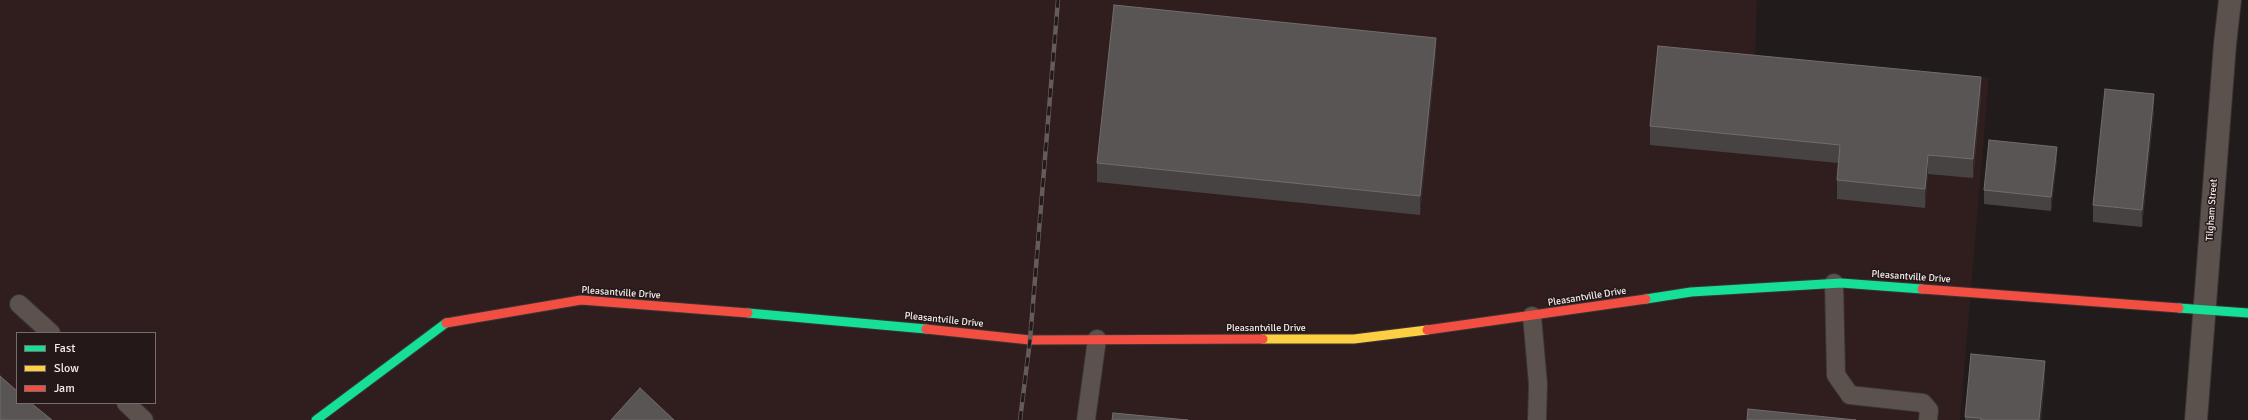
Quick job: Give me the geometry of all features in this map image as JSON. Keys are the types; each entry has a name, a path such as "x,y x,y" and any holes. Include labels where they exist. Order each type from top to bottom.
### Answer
{"street":[{"name":"Tilgham Street","path":"2196,420 2224,44 2230,0"},
{"name":"Pleasantville Drive","path":"316,420 444,323 581,300 886,325 1030,340 1354,339 1532,316 1691,292 1834,283 2248,312"}],"lane":[{"path":"1834,283 1836,375 1850,395 1923,403 1929,410 1928,420"},
{"path":"19,304 50,332"},
{"path":"1532,316 1538,384 1537,420"},
{"path":"1086,420 1097,340"},
{"path":"127,404 144,420"}],"shaded area":[{"path":"0,0 1757,0 1755,59 1989,77 1960,420 0,420"}],"building":[{"path":"1114,5 1436,38 1420,196 1097,163"},
{"path":"1658,46 1981,77 1973,159 1928,155 1925,189 1837,180 1840,145 1650,126"},
{"path":"2105,89 2154,94 2142,210 2093,205"},
{"path":"1989,140 2057,147 2051,197 1984,190"},
{"path":"1971,354 2045,361 2039,420 1981,420 1981,418 1965,417"},
{"path":"0,376 16,390 16,404 32,404 52,420 0,420"},
{"path":"640,388 674,420 611,420"},
{"path":"1748,409 1856,420 1747,420"},
{"path":"1113,413 1188,420 1112,420"}],"railway":[{"path":"1020,420 1030,340 1058,0"}],"traffic: fast":[{"path":"1646,299 1691,292 1841,283 1922,289"},
{"path":"2179,308 2248,313"},
{"path":"748,313 926,329"},
{"path":"316,420 446,323"}],"traffic: slow":[{"path":"1263,339 1354,339 1427,330"}],"traffic: jam":[{"path":"1922,289 2179,308"},
{"path":"1427,330 1646,299"},
{"path":"446,323 581,300 748,313"},
{"path":"926,329 1030,340 1263,339"}]}
